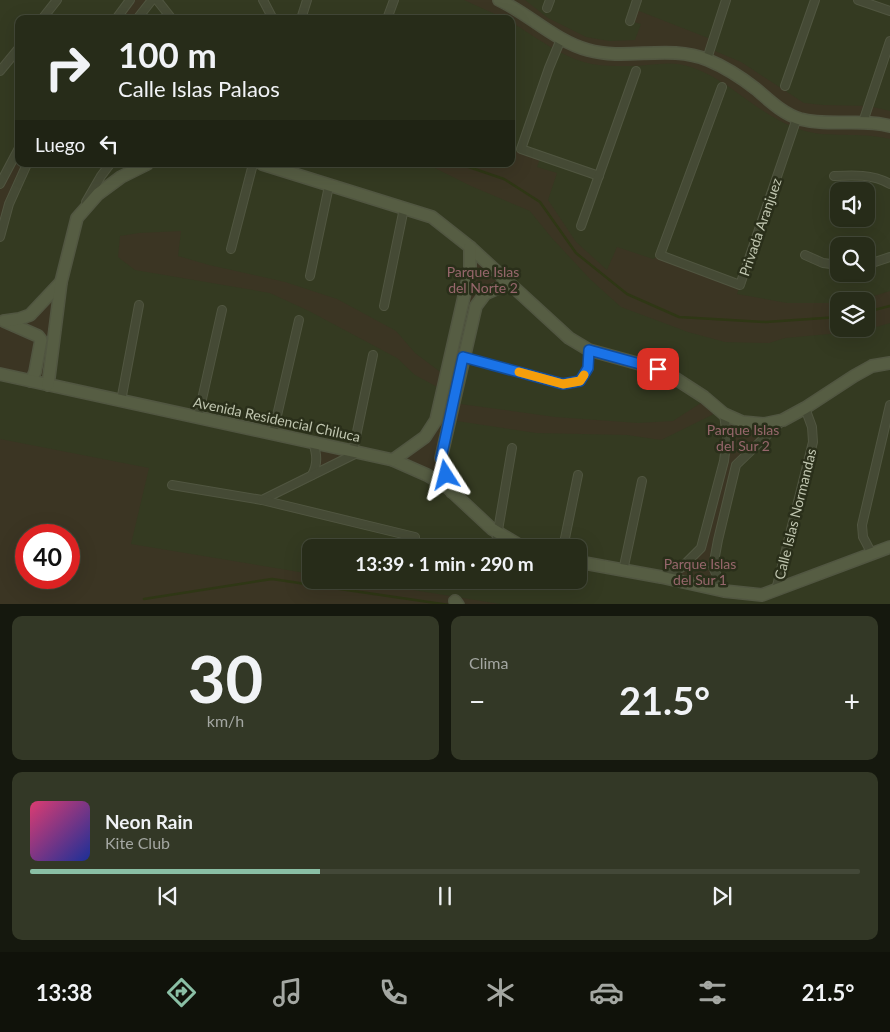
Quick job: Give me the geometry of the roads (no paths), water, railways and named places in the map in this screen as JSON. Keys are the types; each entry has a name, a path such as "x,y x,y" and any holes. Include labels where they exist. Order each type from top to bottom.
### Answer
{"street":[{"path":"45,15 57,0"},
{"path":"119,15 130,0"},
{"path":"140,15 152,0"},
{"path":"157,0 169,15"},
{"path":"263,0 271,15"},
{"path":"302,15 307,0"},
{"path":"388,15 394,0"},
{"path":"499,0 512,6 561,39 588,50 611,53 674,52 707,59 729,70 797,118 820,123 863,122 890,126"},
{"path":"547,8 550,0"},
{"path":"630,20 637,0"},
{"path":"707,59 726,0"},
{"path":"785,86 814,0"},
{"path":"858,0 890,11"},
{"path":"561,39 521,149 599,176"},
{"path":"863,122 890,41"},
{"path":"0,71 15,53"},
{"path":"581,226 636,71"},
{"name":"Privada Aranjuez","path":"722,87 660,255 740,285 797,118"},
{"path":"0,184 15,156"},
{"path":"0,237 8,204 26,167"},
{"path":"48,385 60,282 77,218 100,176 108,167"},
{"path":"77,218 98,194 121,177 141,167"},
{"path":"231,250 252,167"},
{"path":"271,167 432,217 470,247 569,338 589,350 658,369 704,397 724,414 742,422 764,424 783,420 806,408 872,366 890,363"},
{"path":"834,176 854,174 882,179 890,184"},
{"path":"310,276 329,186"},
{"path":"384,306 404,208"},
{"path":"393,460 425,437 436,420 470,270 470,247"},
{"path":"804,255 830,264"},
{"path":"875,262 890,257"},
{"path":"2,322 30,315 60,282"},
{"path":"452,492 441,458 476,306 484,294 510,283"},
{"path":"121,401 139,305"},
{"path":"198,417 222,310"},
{"path":"273,433 298,320"},
{"path":"2,322 38,336 41,340 35,372 31,381"},
{"path":"463,357 563,384 580,381 588,368 589,350"},
{"path":"262,500 356,452 373,355"},
{"name":"Avenida Residencial Chiluca","path":"0,374 393,460 428,475 452,492 496,532 508,539"},
{"path":"872,554 863,537 862,525 890,404"},
{"name":"Calle Islas Normandas","path":"776,590 813,442 812,427 806,408"},
{"path":"661,577 682,568 701,548 724,461 727,437 724,414"},
{"path":"724,591 714,567 718,540 736,465 783,420"},
{"path":"312,475 317,465 317,453 313,442"},
{"path":"496,539 512,448"},
{"path":"565,539 578,475"},
{"path":"624,571 642,481"},
{"path":"172,485 262,500 415,537"},
{"path":"587,564 724,591 762,595 890,547"}],"waterway":[{"path":"469,167 504,179 540,202 576,253 627,294 679,317 766,322 830,318"},
{"path":"875,310 890,306"},
{"path":"144,599 272,579 442,604"}],"park label":[{"name":"Parque Islas del Norte 2","path":"483,280"},
{"name":"Parque Islas del Sur 2","path":"743,438"},
{"name":"Parque Islas del Sur 1","path":"700,572"}]}
